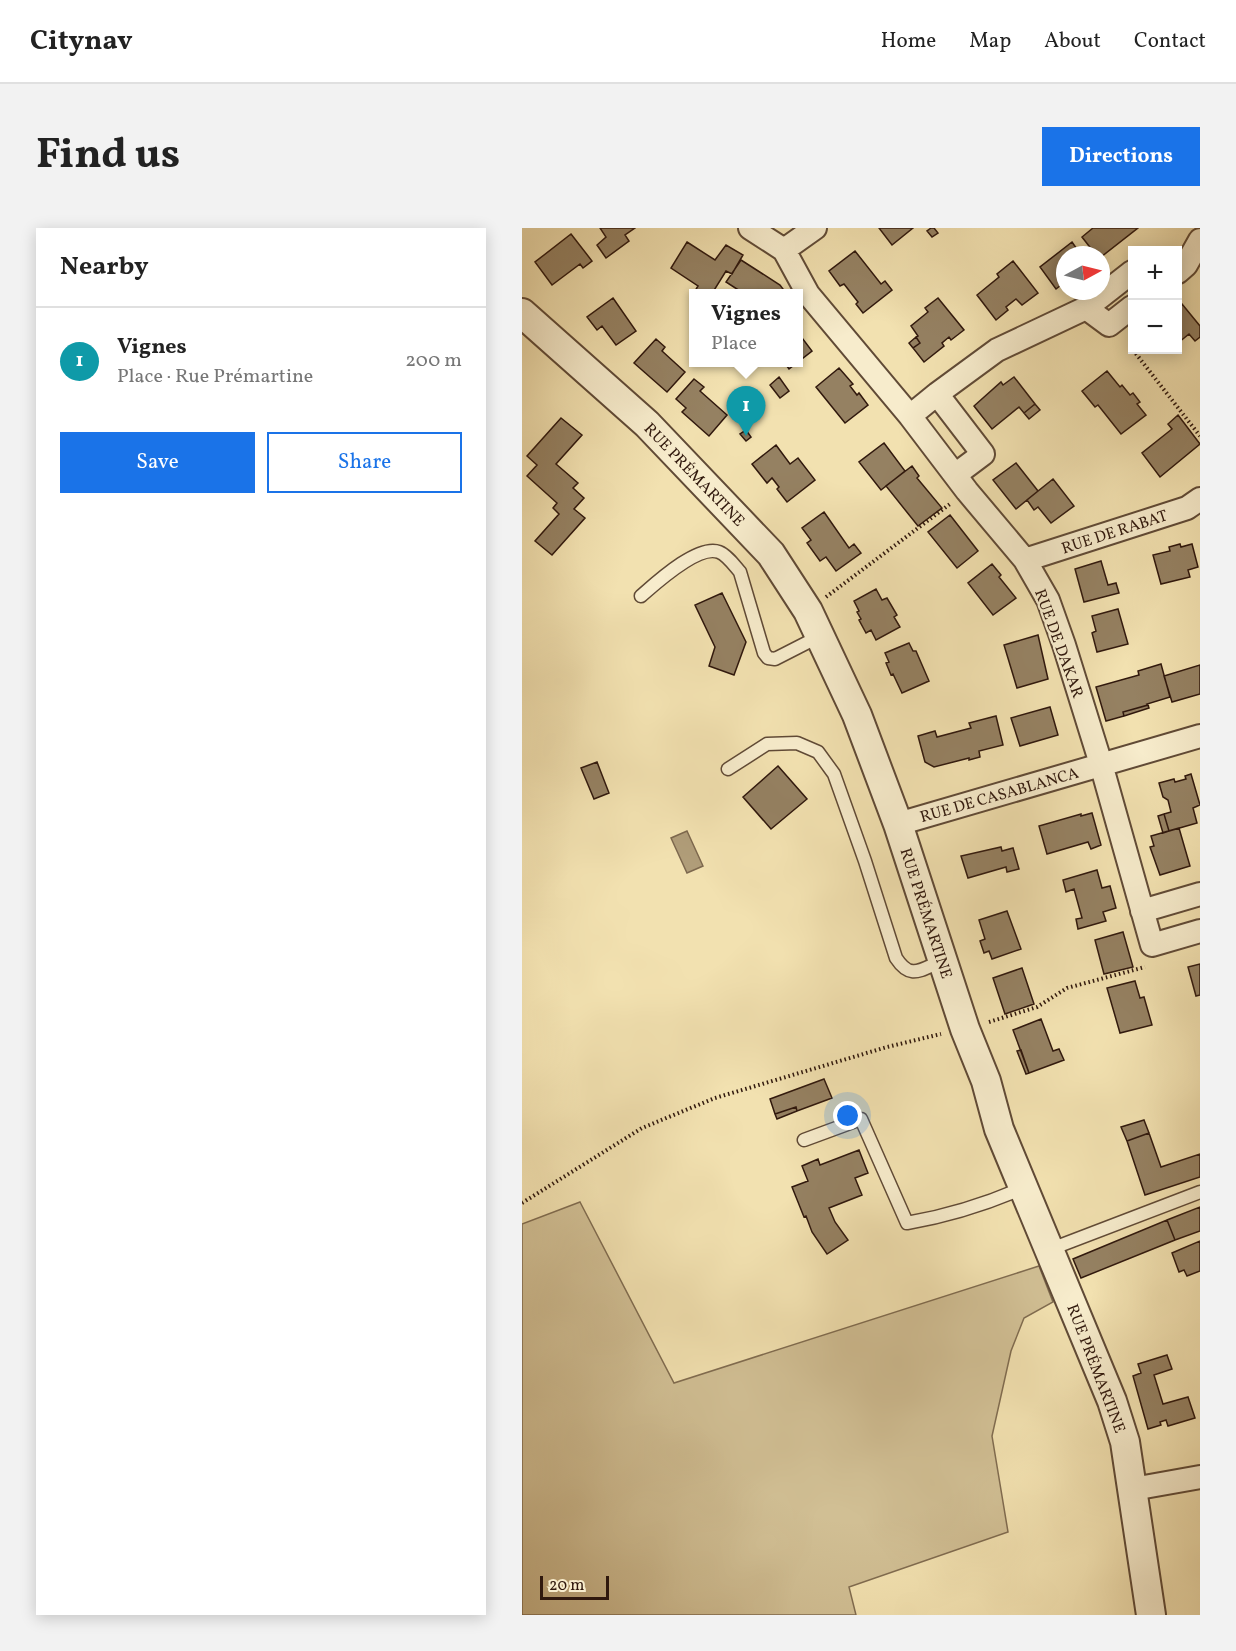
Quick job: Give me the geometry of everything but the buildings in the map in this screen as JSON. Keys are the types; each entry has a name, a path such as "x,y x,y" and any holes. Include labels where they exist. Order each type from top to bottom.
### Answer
{"street":[{"path":"750,228 784,250 815,228"},
{"path":"1182,268 1200,240"},
{"name":"RUE DE DAKAR","path":"784,250 808,294 910,416 961,483 1025,560 1048,600 1101,764"},
{"path":"910,416 997,350 1086,308 1128,275"},
{"path":"1086,308 1109,325 1128,310"},
{"name":"RUE PRÉMARTINE","path":"522,313 647,424 771,554 808,611 857,715 898,824 965,1029 986,1081 999,1129 1112,1401 1125,1442 1151,1615"},
{"path":"937,394 983,453 961,483"},
{"name":"RUE DE RABAT","path":"1025,560 1187,508 1200,499"},
{"name":"RUE DE CASABLANCA","path":"898,824 1200,736"},
{"name":"RUE DE CASABLANCA","path":"1101,764 1152,945"},
{"path":"1142,910 1200,894"},
{"path":"1152,945 1200,932"},
{"path":"1133,1489 1200,1477"}],"lane":[{"path":"641,596 689,559 706,551 718,551 740,572 764,653 768,658 775,658 820,636"},
{"path":"728,769 767,744 797,743 818,752 834,774 896,958 903,969 913,972 942,961"},
{"path":"804,1140 861,1119 908,1223 939,1218 1025,1188"},
{"path":"1050,1249 1200,1192"}],"path":[{"path":"1136,354 1200,436"},
{"path":"808,611 961,483"},
{"path":"522,1203 642,1128 715,1098 887,1047 965,1029 1037,1007 1067,988 1156,964 1152,945"}],"shaded area":[{"path":"687,831 703,866 687,873 671,838"},
{"path":"580,1202 674,1383 1039,1266 1053,1302 1024,1318 1011,1351 992,1436 1008,1532 849,1587 856,1615 522,1615 522,1224"}],"place":[{"name":"Vignes","path":"746,436"}]}
